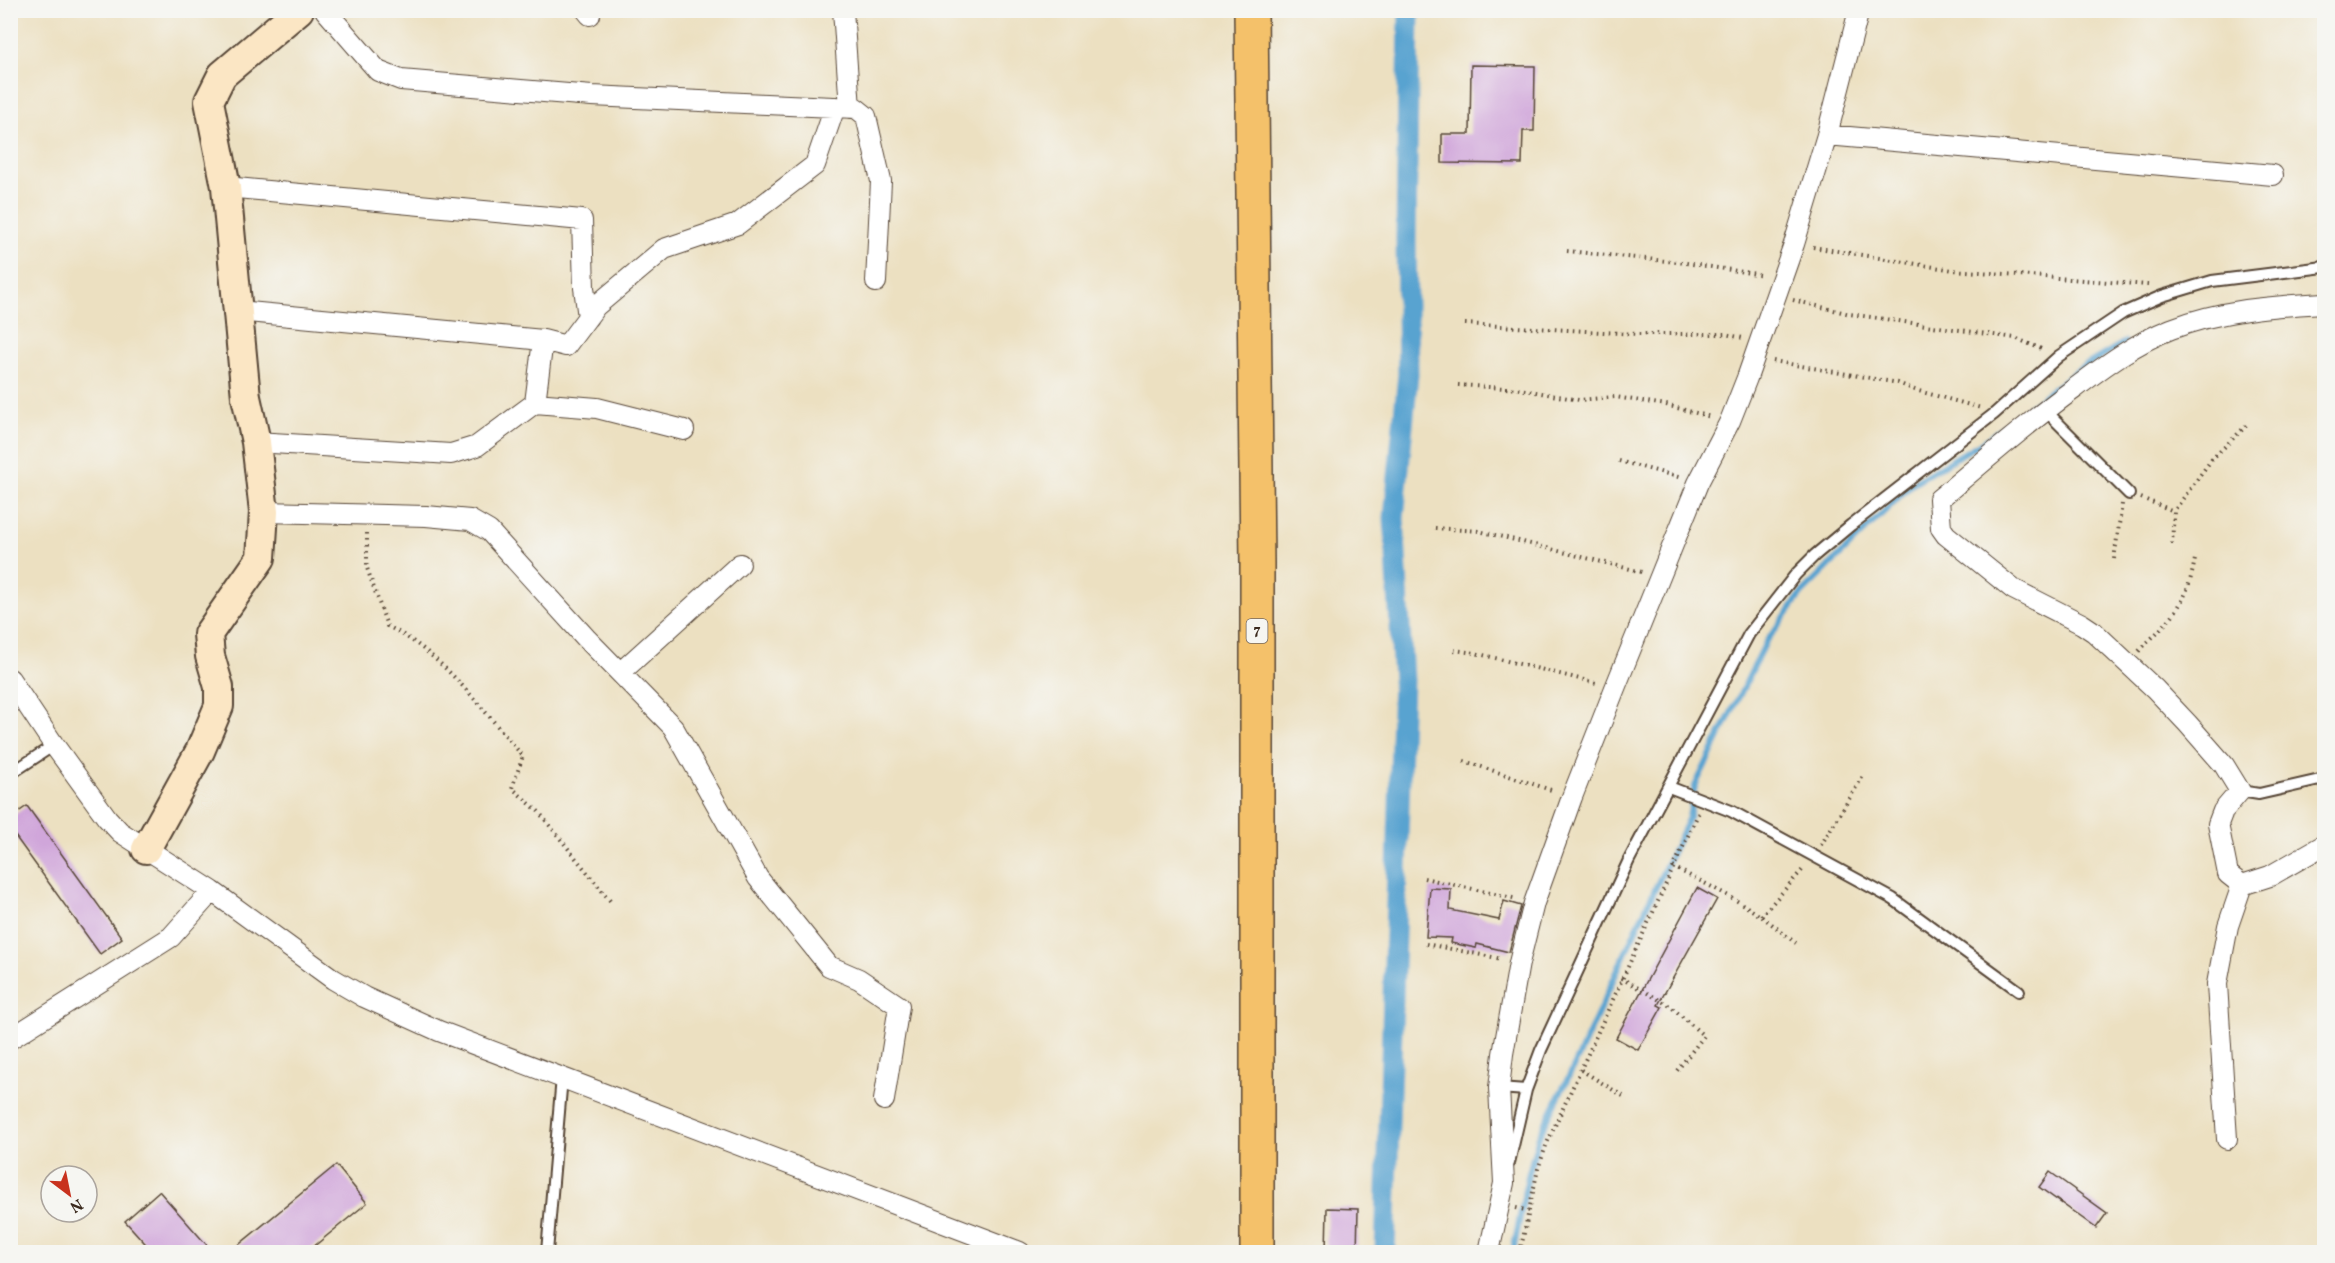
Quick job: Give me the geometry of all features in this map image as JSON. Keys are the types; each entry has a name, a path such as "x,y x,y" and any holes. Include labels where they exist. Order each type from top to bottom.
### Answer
{"highway":[{"name":"7","path":"1251,10 1257,563 1257,1252"}],"street":[{"path":"146,849 200,751 219,706 219,687 210,656 208,633 261,558 264,512 256,442 246,397 225,187 209,100 222,75 299,10"},
{"path":"325,10 378,71 401,80 592,96 856,108 866,116 881,181 876,282"},
{"path":"238,311 543,340 566,346 596,306 664,249 738,224 815,165 842,107 843,10"},
{"path":"1489,1252 1504,1183 1499,1088 1519,963 1534,903 1572,796 1615,688 1698,483 1730,421 1757,349 1794,244 1827,135 1859,10"},
{"path":"1827,135 2273,175"},
{"path":"225,187 582,220 584,288 588,317"},
{"path":"2242,885 2228,874 2218,824 2223,811 2240,791 2224,765 2156,689 2082,624 2013,589 1946,535 1941,528 1939,499 2045,410 2109,362 2170,329 2205,318 2254,308 2325,303"},
{"path":"535,403 543,340"},
{"path":"256,442 451,454 477,447 535,403 597,408 684,430"},
{"path":"264,512 426,516 470,520 489,531 586,638 673,728 758,878 829,966 859,979 899,1006 884,1100"},
{"path":"621,672 740,564"},
{"path":"10,680 54,745 107,818 120,832 212,891 324,973 364,997 439,1031 1020,1252"},
{"path":"2242,885 2276,873 2325,844"},
{"path":"2227,1139 2217,984 2228,926 2242,885"},
{"path":"10,1039 171,937 212,891"}],"lane":[{"path":"1504,1183 1526,1090 1541,1050 1599,922 1629,860 1749,634 1796,574 1842,533 1994,414 2059,356 2136,305 2184,289 2236,276 2325,267"},
{"path":"2045,410 2129,494"},
{"path":"10,774 54,745"},
{"path":"2240,791 2259,794 2325,779"},
{"path":"1669,787 1731,811 1893,899 2019,992"},
{"path":"547,1252 562,1077"},
{"path":"1499,1088 1526,1090"}],"path":[{"path":"1794,244 1953,270 2184,289"},
{"path":"1567,251 1686,263 1778,287 1850,314 2015,338 2059,356"},
{"path":"1465,324 1637,334 1725,334 1757,349 1975,404 1994,414"},
{"path":"1458,385 1520,389 1579,400 1615,397 1666,405 1730,421"},
{"path":"2172,544 2174,511 2212,459 2248,424"},
{"path":"1619,461 1698,483"},
{"path":"2114,559 2122,503 2129,494 2174,511"},
{"path":"369,515 366,542 367,568 387,626 402,633 436,659 523,756 512,788 538,811 611,902"},
{"path":"1435,528 1479,531 1661,577"},
{"path":"2127,663 2175,613 2190,585 2194,559"},
{"path":"1454,650 1475,652 1615,688"},
{"path":"1464,761 1572,796"},
{"path":"1520,1252 1538,1169 1547,1143 1621,978 1705,800"},
{"path":"1673,867 1742,904 1796,943"},
{"path":"1424,878 1534,903"},
{"path":"1426,944 1519,963"},
{"path":"1621,978 1670,1006 1704,1036 1675,1073"},
{"path":"1581,1070 1623,1096"},
{"path":"1512,1207 1530,1211"}],"building":[{"path":"1471,65 1535,66 1534,131 1523,131 1522,164 1442,163 1442,134 1470,134"},
{"path":"27,806 122,938 100,954 10,829 10,818"},
{"path":"1430,888 1451,889 1450,910 1499,920 1504,901 1521,906 1509,952 1477,944 1476,948 1451,943 1452,938 1426,937"},
{"path":"1697,888 1717,899 1658,1005 1662,1007 1638,1050 1616,1038"},
{"path":"336,1165 367,1203 307,1252 230,1252"},
{"path":"2050,1172 2107,1213 2096,1228 2039,1187"},
{"path":"159,1191 213,1252 153,1252 125,1221"},
{"path":"1327,1208 1358,1209 1357,1252 1326,1252"}],"waterway":[{"path":"1385,1252 1403,680 1394,518 1408,374 1406,239 1409,10"},
{"path":"1513,1252 1528,1176 1539,1136 1578,1058 1689,817 1695,786 1766,642 1802,593 1913,483 1989,438 2076,371 2125,342"}]}
